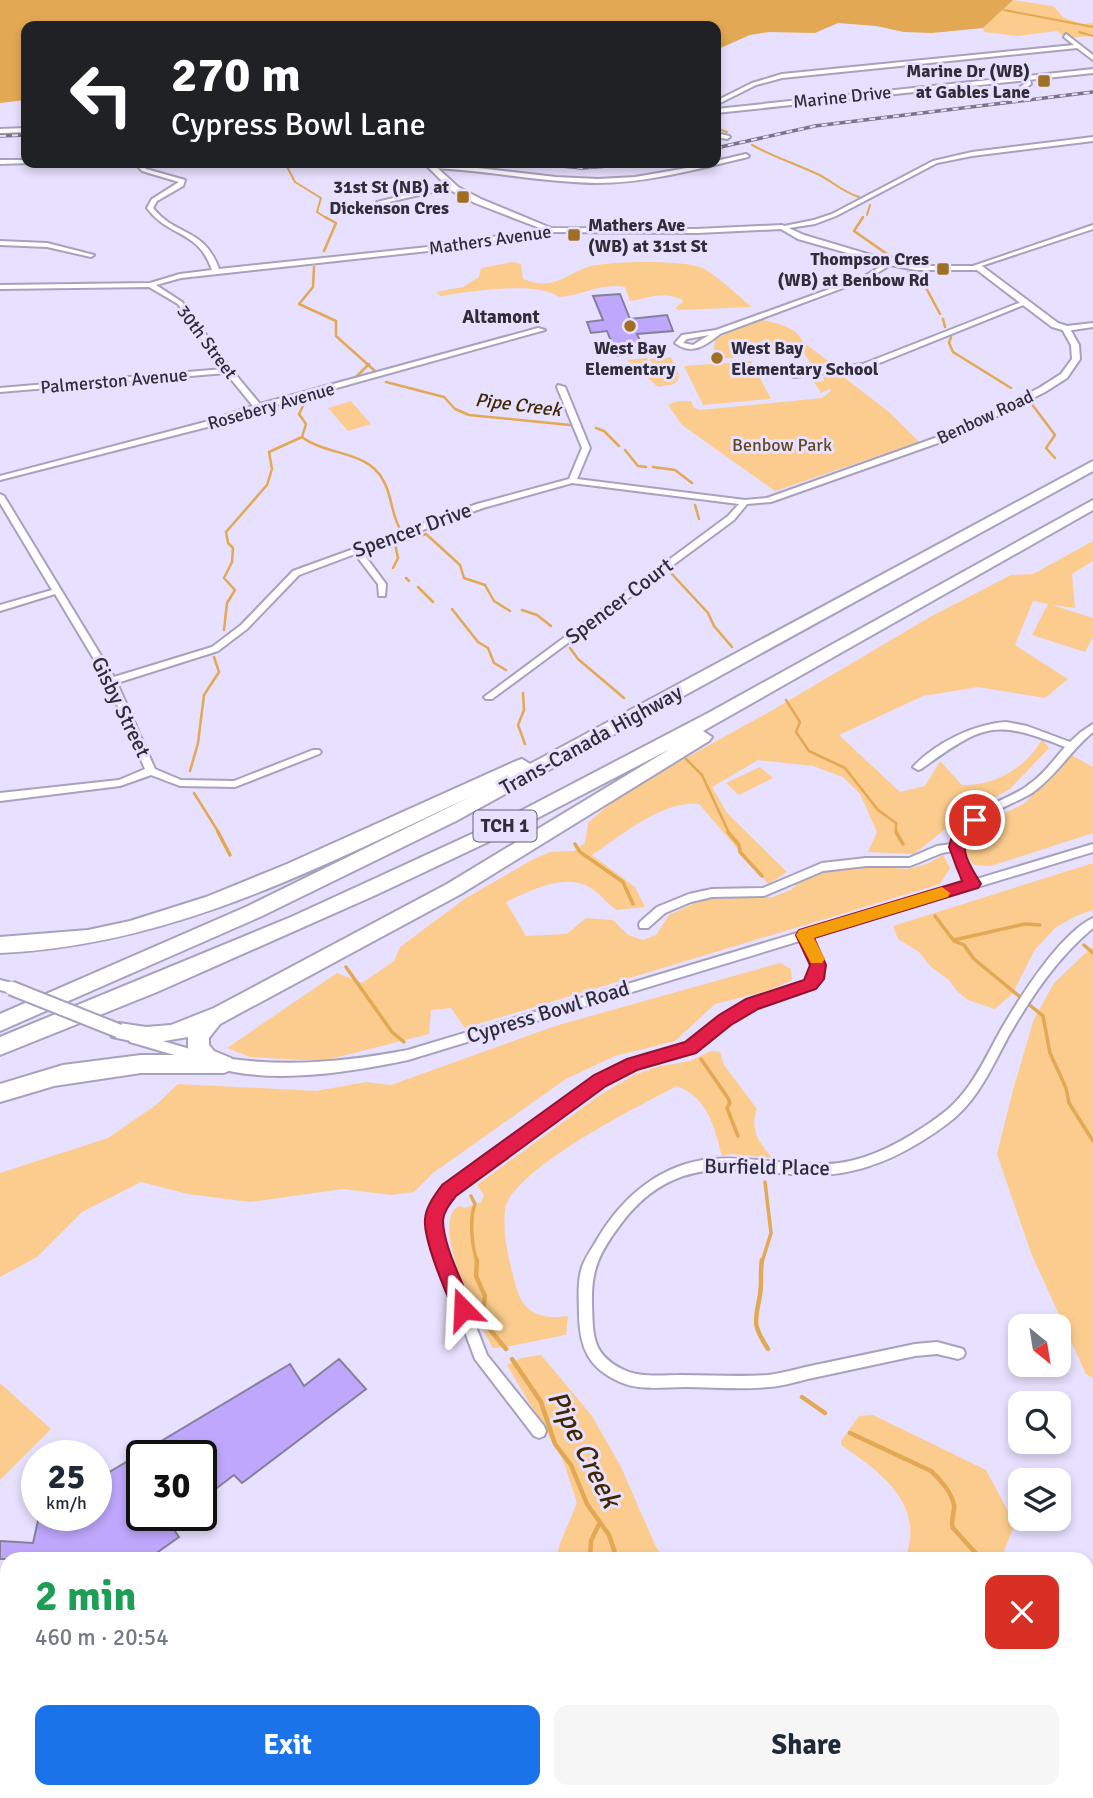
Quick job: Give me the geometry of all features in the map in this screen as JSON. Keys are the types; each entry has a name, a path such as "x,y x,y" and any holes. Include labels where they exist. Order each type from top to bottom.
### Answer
{"highway":[{"name":"Trans-Canada Highway","path":"0,1023 148,960 323,879 506,787 1093,465"},
{"name":"Trans-Canada Highway","path":"0,1046 270,934 471,842 634,760 876,628 1093,504"},
{"path":"119,1031 140,1037 165,1036 189,1030 220,1014 454,889 764,701 876,628"},
{"path":"0,945 74,940 127,930 201,908 341,848 688,688"},
{"path":"220,1014 203,1030 197,1042 202,1053 223,1064"},
{"path":"0,1093 98,1064 118,1054 126,1042 119,1031"},
{"path":"52,1077 141,1064 223,1064"}],"main road":[{"name":"Marine Drive","path":"721,110 1093,71"},
{"path":"0,162 21,162"}],"street":[{"path":"1066,36 1093,58"},
{"path":"721,100 754,84 782,76 1078,46"},
{"path":"1006,99 1029,83 1027,78"},
{"path":"0,131 21,130"},
{"path":"721,136 727,137"},
{"name":"Mathers Avenue","path":"0,287 150,285 180,276 216,271 428,249 550,230 697,231 782,227 815,222 834,215 935,162 972,153 1093,139"},
{"path":"721,161 746,156"},
{"path":"142,168 183,181 181,185 154,200 150,208 159,221 190,234 197,240 210,255 216,271"},
{"path":"434,168 452,186 478,201 550,230"},
{"path":"462,168 550,179 600,181 691,168"},
{"path":"380,202 452,186"},
{"path":"782,227 801,237 916,268 973,267 1091,229"},
{"path":"0,243 47,245 91,255"},
{"path":"717,332 865,278 890,263"},
{"path":"973,267 987,273 1055,326 1066,329 1093,325"},
{"name":"30th Street","path":"150,285 180,303 228,371 258,407"},
{"path":"794,375 864,366 1024,303"},
{"name":"Benbow Road","path":"746,502 768,499 952,435 1034,395 1064,376 1076,359 1075,345 1066,329"},
{"name":"Rosebery Avenue","path":"0,478 212,423 258,407 541,330"},
{"name":"Palmerston Avenue","path":"0,390 228,371"},
{"path":"561,387 586,448 572,481"},
{"name":"Spencer Drive","path":"112,681 215,649 244,627 296,573 480,506 572,481 746,502"},
{"name":"Gisby Street","path":"0,496 112,681 151,771 180,783 235,784 316,752"},
{"name":"Spencer Court","path":"489,697 731,518 746,502"},
{"path":"356,550 382,584 382,594"},
{"path":"0,608 57,591"},
{"path":"918,767 960,737 991,724 1047,735 1071,746"},
{"path":"973,884 964,871 956,847 958,833 963,827 1027,791 1093,727"},
{"path":"0,797 120,783 151,771"},
{"path":"645,925 661,910 712,892 764,892 822,867 848,863 910,862 941,849 956,847"},
{"name":"Cypress Bowl Road","path":"6,986 168,1049 223,1064 268,1069 323,1068 408,1055 1093,848"},
{"name":"Burfield Place","path":"958,1353 937,1348 915,1350 757,1382 635,1381 616,1373 600,1361 585,1339 589,1268 611,1226 628,1206 655,1181 676,1170 710,1163 804,1170 843,1168 879,1158 914,1140 948,1117 971,1093 1037,980 1063,946 1093,922"},
{"path":"539,1431 482,1359 442,1254 434,1221 437,1207 442,1198 459,1182 600,1080 633,1064 690,1048 725,1020 752,1004 810,985 815,979 818,965 804,935"}],"green space":[{"path":"1013,0 1053,6 1064,18 1083,24 1093,23 1093,36 1066,38 1057,31 1017,36 984,32 983,28"},
{"path":"512,262 521,264 523,279 543,283 557,281 598,265 648,262 697,266 712,274 752,307 678,310 675,308 683,302 681,299 661,295 630,301 625,287 616,286 559,297 549,292 519,288 440,296 436,292 463,287 479,277 481,268"},
{"path":"759,319 796,332 803,342 836,367 814,368 803,352 780,351 721,359 714,350 715,339"},
{"path":"671,357 679,375 674,376 679,376 678,380 674,384 658,387 627,360 647,358 657,378 650,359"},
{"path":"751,361 771,399 703,405 684,366"},
{"name":"Benbow Park","path":"834,373 841,375 889,412 919,442 775,491 682,425 668,405 678,401 691,401 694,408 700,410 822,398 831,391 826,384 829,389 821,393 814,382 824,381 823,377"},
{"path":"351,401 371,424 348,431 328,408"},
{"path":"1093,541 1093,561 1072,574 1075,608 1052,605 1093,618 1093,637 1085,652 1032,635 1048,604 1033,601 1015,645 1068,679 1045,698 978,687 923,696 839,735 900,792 925,786 940,761 962,785 974,784 1009,773 1028,758 1042,739 1049,748 1010,789 968,811 914,854 868,852 877,832 860,794 843,777 813,766 758,760 712,787 727,813 787,872 768,884 699,804 684,805 670,808 642,821 592,855 635,887 645,907 617,910 595,891 574,882 551,884 506,902 526,936 567,934 586,918 613,920 628,935 643,940 656,935 669,915 693,904 711,899 773,897 791,890 802,879 825,871 879,867 908,869 927,864 943,855 950,868 940,884 465,1028 451,1008 431,1010 429,1034 322,1061 250,1057 227,1048 337,973 362,983 394,961 400,947 466,898 532,860 550,852 574,851 585,843 588,823 621,794 771,711 930,617 1011,575 1033,574"},
{"path":"1071,755 1093,767 1093,833 991,866 974,865 964,848 964,840 969,831 1025,803"},
{"path":"760,767 773,778 739,795 726,783"},
{"path":"1093,863 1093,910 1055,928 1034,951 1013,993 995,1009 968,1000 958,992 919,952 898,939 893,926"},
{"path":"1093,946 1093,1378 1086,1374 1071,1341 1071,1314 1059,1314 1031,1253 997,1154 1034,1019 1054,983"},
{"path":"780,963 791,969 792,980 767,991 715,1004 675,1041 615,1056 566,1079 433,1173 414,1192 391,1195 343,1189 250,1202 188,1194 141,1182 82,1212 37,1257 0,1277 0,1173 108,1138 156,1105 178,1084 316,1091 366,1082 391,1085 555,1026"},
{"path":"711,1051 720,1052 724,1065 757,1109 755,1129 759,1141 772,1158 731,1154 722,1156 703,1106 688,1091 677,1086 608,1123 552,1158 512,1194 505,1210 505,1230 509,1261 520,1298 536,1314 568,1316 566,1335 493,1348 468,1297 453,1252 449,1232 451,1216 459,1206 465,1208 481,1202 484,1195 477,1185 600,1095 634,1075 657,1067 690,1061"},
{"path":"541,1355 592,1416 621,1467 660,1552 558,1552 577,1503 563,1460 507,1365 521,1358"},
{"path":"0,1383 51,1429 40,1440 21,1440 21,1459 0,1480"},
{"path":"873,1415 986,1470 1008,1511 1008,1531 1012,1531 1003,1552 907,1552 910,1523 905,1507 885,1479 842,1446 841,1441 859,1416"}],"shaded area":[{"path":"0,0 1013,0 983,28 932,33 838,23 815,33 769,32 750,35 721,48 721,21 21,21 21,101 0,103"}],"building":[{"name":"West Bay Elementary","path":"620,294 630,319 667,315 673,331 637,334 645,353 617,356 607,331 591,333 587,322 603,320 593,296"},
{"path":"339,1359 366,1389 242,1483 234,1475 217,1488 217,1440 163,1440 290,1364 304,1386"},
{"path":"126,1462 126,1531 175,1531 179,1537 158,1552 0,1552 0,1541 33,1543 36,1531 112,1531 112,1470"}],"waterway":[{"path":"1004,10 1093,27"},
{"path":"1079,32 1093,36"},
{"path":"721,130 727,132"},
{"path":"752,145 821,176 859,197"},
{"name":"Pipe Creek","path":"288,168 295,182 321,198 317,212 328,219"},
{"path":"867,215 870,205"},
{"name":"Pipe Creek","path":"324,251 336,223 325,217"},
{"path":"863,217 854,231 897,261"},
{"name":"Pipe Creek","path":"314,267 313,287 299,304 336,321 336,336 368,365"},
{"path":"908,272 925,286 940,314"},
{"path":"943,319 945,327"},
{"path":"951,337 949,343 953,352 1011,388"},
{"name":"Pipe Creek","path":"356,377 368,365"},
{"name":"Pipe Creek","path":"368,365 375,371"},
{"name":"Pipe Creek","path":"386,382 444,397 455,409 469,415 570,425"},
{"name":"Pipe Creek","path":"302,437 306,424 299,414 305,402"},
{"path":"1031,403 1055,435 1046,448 1055,458"},
{"name":"Pipe Creek","path":"596,428 604,431 619,446"},
{"name":"Pipe Creek","path":"224,630 227,603 235,590 224,578 232,562 233,548 228,543 226,532 267,485 272,469 269,452 302,437"},
{"name":"Pipe Creek","path":"302,437 323,448 357,458 376,470 386,486 399,527"},
{"name":"Pipe Creek","path":"625,450 638,466 646,467"},
{"name":"Pipe Creek","path":"653,467 675,470 692,483"},
{"name":"Pipe Creek","path":"695,505 699,519"},
{"path":"393,568 398,558 395,544 426,534 460,565 464,578 485,585 494,601 510,611"},
{"name":"Pipe Creek","path":"671,573 708,613 714,626 732,647"},
{"name":"Pipe Creek","path":"406,578 409,581"},
{"name":"Pipe Creek","path":"418,587 433,602"},
{"name":"Pipe Creek","path":"452,609 478,642 488,648 494,663 506,670"},
{"path":"522,610 537,615 551,626"},
{"path":"570,648 578,659 624,698"},
{"name":"Pipe Creek","path":"190,771 198,743 204,695 219,672 214,657"},
{"name":"Pipe Creek","path":"523,693 524,710 518,725 525,744"},
{"name":"Pipe Creek","path":"786,700 800,722 796,732 809,751 845,768 878,810 896,823 896,832"},
{"path":"686,759 702,775 729,833"},
{"name":"Pipe Creek","path":"194,793 219,833"},
{"name":"Pipe Creek","path":"218,832 230,855"},
{"path":"728,832 739,845 740,852 762,876"},
{"name":"Pipe Creek","path":"896,832 903,844"},
{"name":"Pipe Creek","path":"575,844 580,852 623,882 633,904"},
{"name":"Pipe Creek","path":"935,916 954,941 964,945 974,959 1043,1016 1050,1053 1066,1088 1069,1103 1093,1141"},
{"name":"Pipe Creek","path":"954,940 1025,924 1040,925"},
{"name":"Pipe Creek","path":"1084,945 1093,953"},
{"name":"Pipe Creek","path":"346,967 392,1032 404,1042"},
{"name":"Pipe Creek","path":"701,1059 728,1098 730,1103 727,1108 738,1136"},
{"name":"Pipe Creek","path":"762,1262 771,1233 765,1182"},
{"name":"Pipe Creek","path":"471,1196 475,1204 472,1233 477,1262"},
{"name":"Pipe Creek","path":"762,1260 756,1323 768,1349"},
{"name":"Pipe Creek","path":"477,1262 476,1276 485,1296 482,1320 506,1349"},
{"name":"Pipe Creek","path":"512,1359 541,1402 555,1444 571,1465 587,1504 600,1522"},
{"name":"Pipe Creek","path":"802,1397 825,1413"},
{"name":"Pipe Creek","path":"850,1433 931,1471 953,1500 953,1528 975,1552"},
{"path":"590,1552 591,1541 600,1522"},
{"name":"Pipe Creek","path":"600,1522 609,1535 615,1552"}],"railway":[{"path":"721,147 815,126 1093,92"},
{"path":"0,136 21,135"}],"slow traffic":[{"path":"817,959 804,935 942,893"}],"place":[{"name":"Marine Dr (WB) at Gables Lane","path":"1044,81"},
{"name":"31st St (NB) at Dickenson Cres","path":"463,197"},
{"name":"Mathers Ave (WB) at 31st St","path":"574,235"},
{"name":"Thompson Cres (WB) at Benbow Rd","path":"943,269"},
{"name":"West Bay Elementary","path":"630,326"},
{"name":"West Bay Elementary School","path":"717,358"}],"district":[{"name":"Altamont","path":"501,317"}],"route":[{"path":"463,1309 442,1254 434,1221 437,1207 449,1190 600,1080 633,1064 690,1048 725,1020 752,1004 810,985 818,972 818,965 804,935 973,884 964,871 956,847 958,833 975,820"}]}
